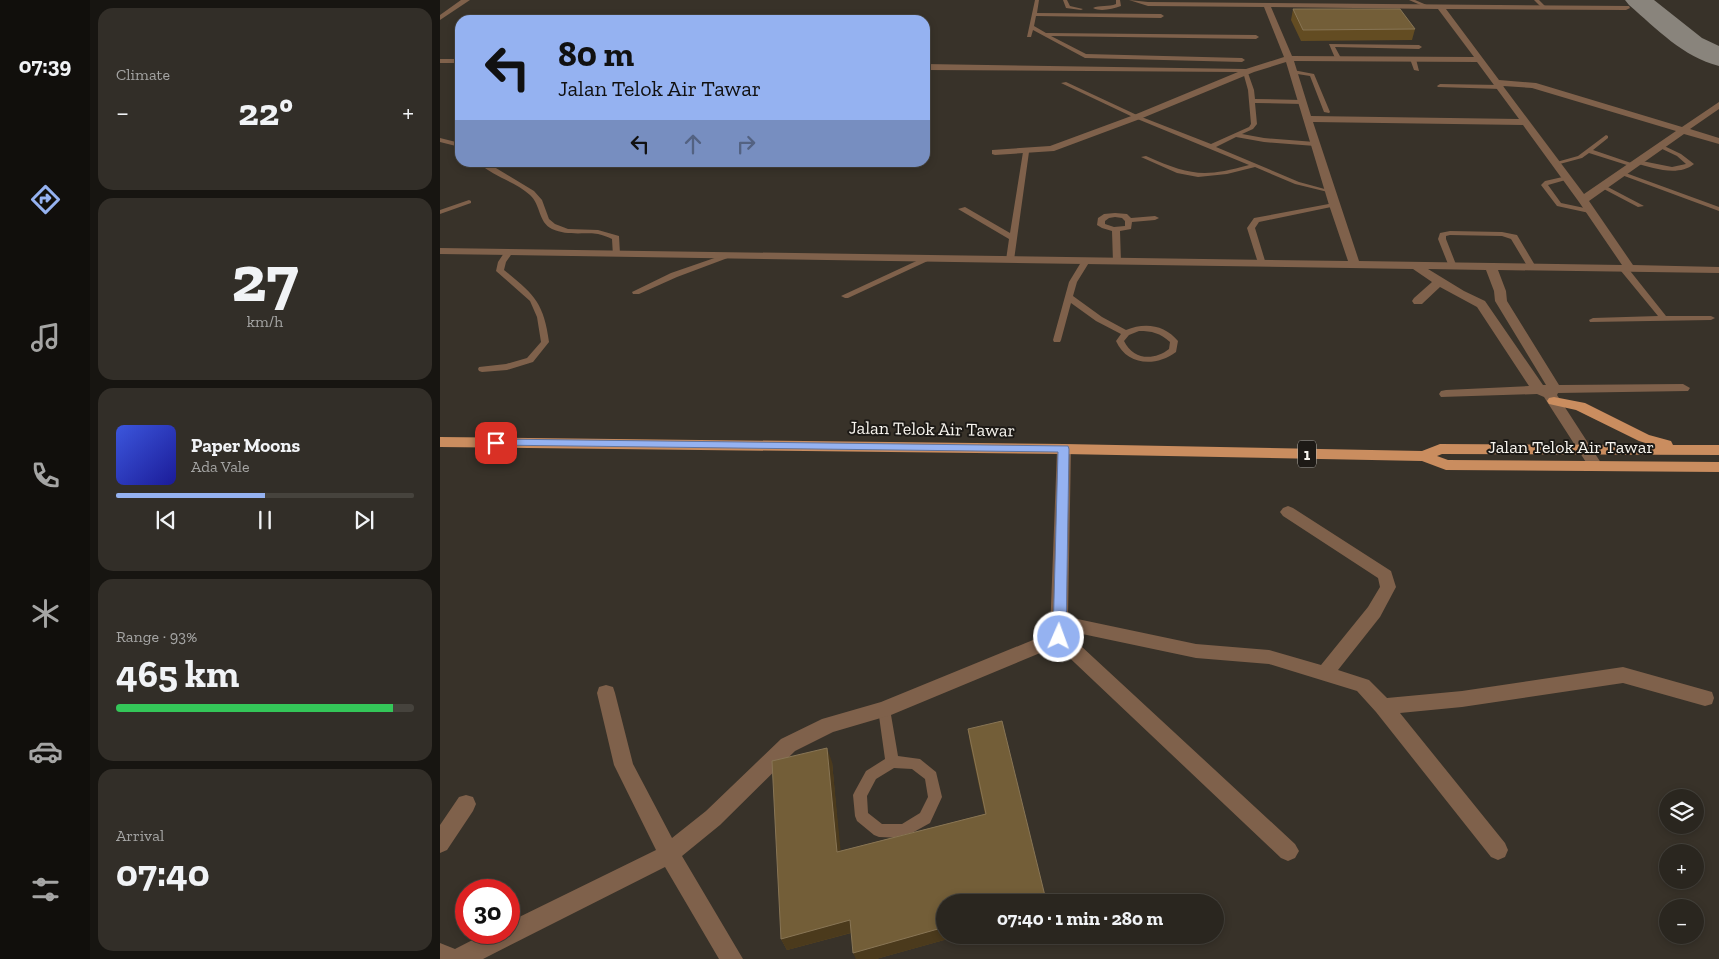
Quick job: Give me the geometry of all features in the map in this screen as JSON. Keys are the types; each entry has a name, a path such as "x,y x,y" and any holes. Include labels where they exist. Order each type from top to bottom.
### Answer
{"main road":[{"path":"1549,394 1580,406 1644,438 1694,450"},
{"name":"Jalan Telok Air Tawar","path":"440,442 1064,449 1424,456 1446,465 1719,467"},
{"name":"Jalan Telok Air Tawar","path":"1424,456 1440,449 1719,450"}],"street":[{"path":"440,18 466,0"},
{"path":"1134,0 1148,4 1266,4 1286,2 1427,6 1626,8"},
{"path":"1266,4 1289,58 1334,205 1355,265"},
{"path":"1440,6 1592,212 1627,269"},
{"path":"995,152 1026,152 1051,149 1248,72 1289,58 1478,60"},
{"path":"440,61 455,61"},
{"path":"930,67 1248,72"},
{"path":"1499,85 1533,85 1719,141"},
{"path":"1583,200 1719,105"},
{"path":"1307,120 1525,122"},
{"path":"440,251 1719,270"},
{"path":"1416,266 1481,304 1549,394 1596,466"},
{"path":"1491,267 1500,291 1501,301 1549,394"},
{"path":"1418,301 1440,281"},
{"path":"1481,304 1501,301"},
{"path":"1446,394 1549,394 1683,388"},
{"path":"1064,449 1060,629 1288,851"},
{"path":"1288,512 1384,575 1388,587 1374,612 1324,674"},
{"path":"459,959 669,854 712,818 788,745 829,725 884,709 1060,629 1196,652 1269,657 1363,686 1383,706 1498,850"},
{"path":"1383,706 1462,699 1623,675 1705,698"},
{"path":"606,694 624,765 669,854 732,959"},
{"path":"440,843 466,804"},
{"path":"440,954 451,959"}],"lane":[{"path":"1029,36 1037,0"},
{"path":"1065,0 1068,8 1078,9 1111,8 1119,5 1118,0"},
{"path":"1411,0 1427,6"},
{"path":"1536,0 1544,8"},
{"path":"1034,14 1161,16"},
{"path":"1031,28 1085,56 1242,60"},
{"path":"1044,34 1256,37"},
{"path":"1340,44 1349,58"},
{"path":"1338,58 1331,45 1419,47"},
{"path":"1412,59 1417,70"},
{"path":"1210,147 1251,128 1254,124 1248,72"},
{"path":"1293,72 1312,75 1327,112"},
{"path":"1064,83 1136,117 1297,183 1330,192"},
{"path":"1440,86 1499,85"},
{"path":"1251,101 1302,102"},
{"path":"1235,135 1264,140 1315,144"},
{"path":"440,138 453,136"},
{"path":"1556,163 1580,158 1606,137"},
{"path":"440,138 455,143"},
{"path":"1589,151 1635,163 1671,168 1685,168 1691,164 1679,155 1660,146"},
{"path":"1010,260 1026,152"},
{"path":"1144,157 1181,172 1198,175 1234,171 1255,165"},
{"path":"486,167 494,174 521,186 536,197 543,216 552,227 570,231 600,233 616,238 616,254"},
{"path":"1621,173 1719,208"},
{"path":"1567,178 1544,184 1559,205 1592,212"},
{"path":"1602,186 1640,206"},
{"path":"440,212 469,202"},
{"path":"1262,264 1251,228 1258,220 1334,205"},
{"path":"962,209 1013,238"},
{"path":"1129,220 1128,227 1116,230 1102,225 1101,220 1107,216 1115,215 1124,216 1129,220 1155,218"},
{"path":"1116,230 1117,262"},
{"path":"1453,267 1442,239 1443,235 1450,233 1502,234 1514,237 1532,267"},
{"path":"482,369 507,367 530,360 545,342 543,322 535,300 500,271 502,262 509,252"},
{"path":"636,292 674,275 729,256"},
{"path":"845,296 928,259"},
{"path":"1057,340 1072,282 1086,261"},
{"path":"1627,269 1664,319"},
{"path":"1069,297 1099,320 1126,333 1138,328 1153,328 1167,333 1174,341 1173,350 1163,357 1156,359 1148,360 1133,357 1122,350 1120,341 1126,333"},
{"path":"1593,320 1711,318"},
{"path":"884,709 892,762"},
{"path":"892,762 915,763 931,776 935,796 925,818 903,831 879,830 862,816 860,795 871,774 892,762"}],"building":[{"path":"1293,9 1400,9 1415,29 1303,30"},
{"path":"1002,721 1045,894 936,894 936,930 853,953 850,920 781,939 772,761 827,748 837,852 986,814 968,729"}],"taxiway":[{"path":"1638,0 1692,44 1719,57"}],"route":[{"path":"496,443 1064,449 1059,637"}]}
